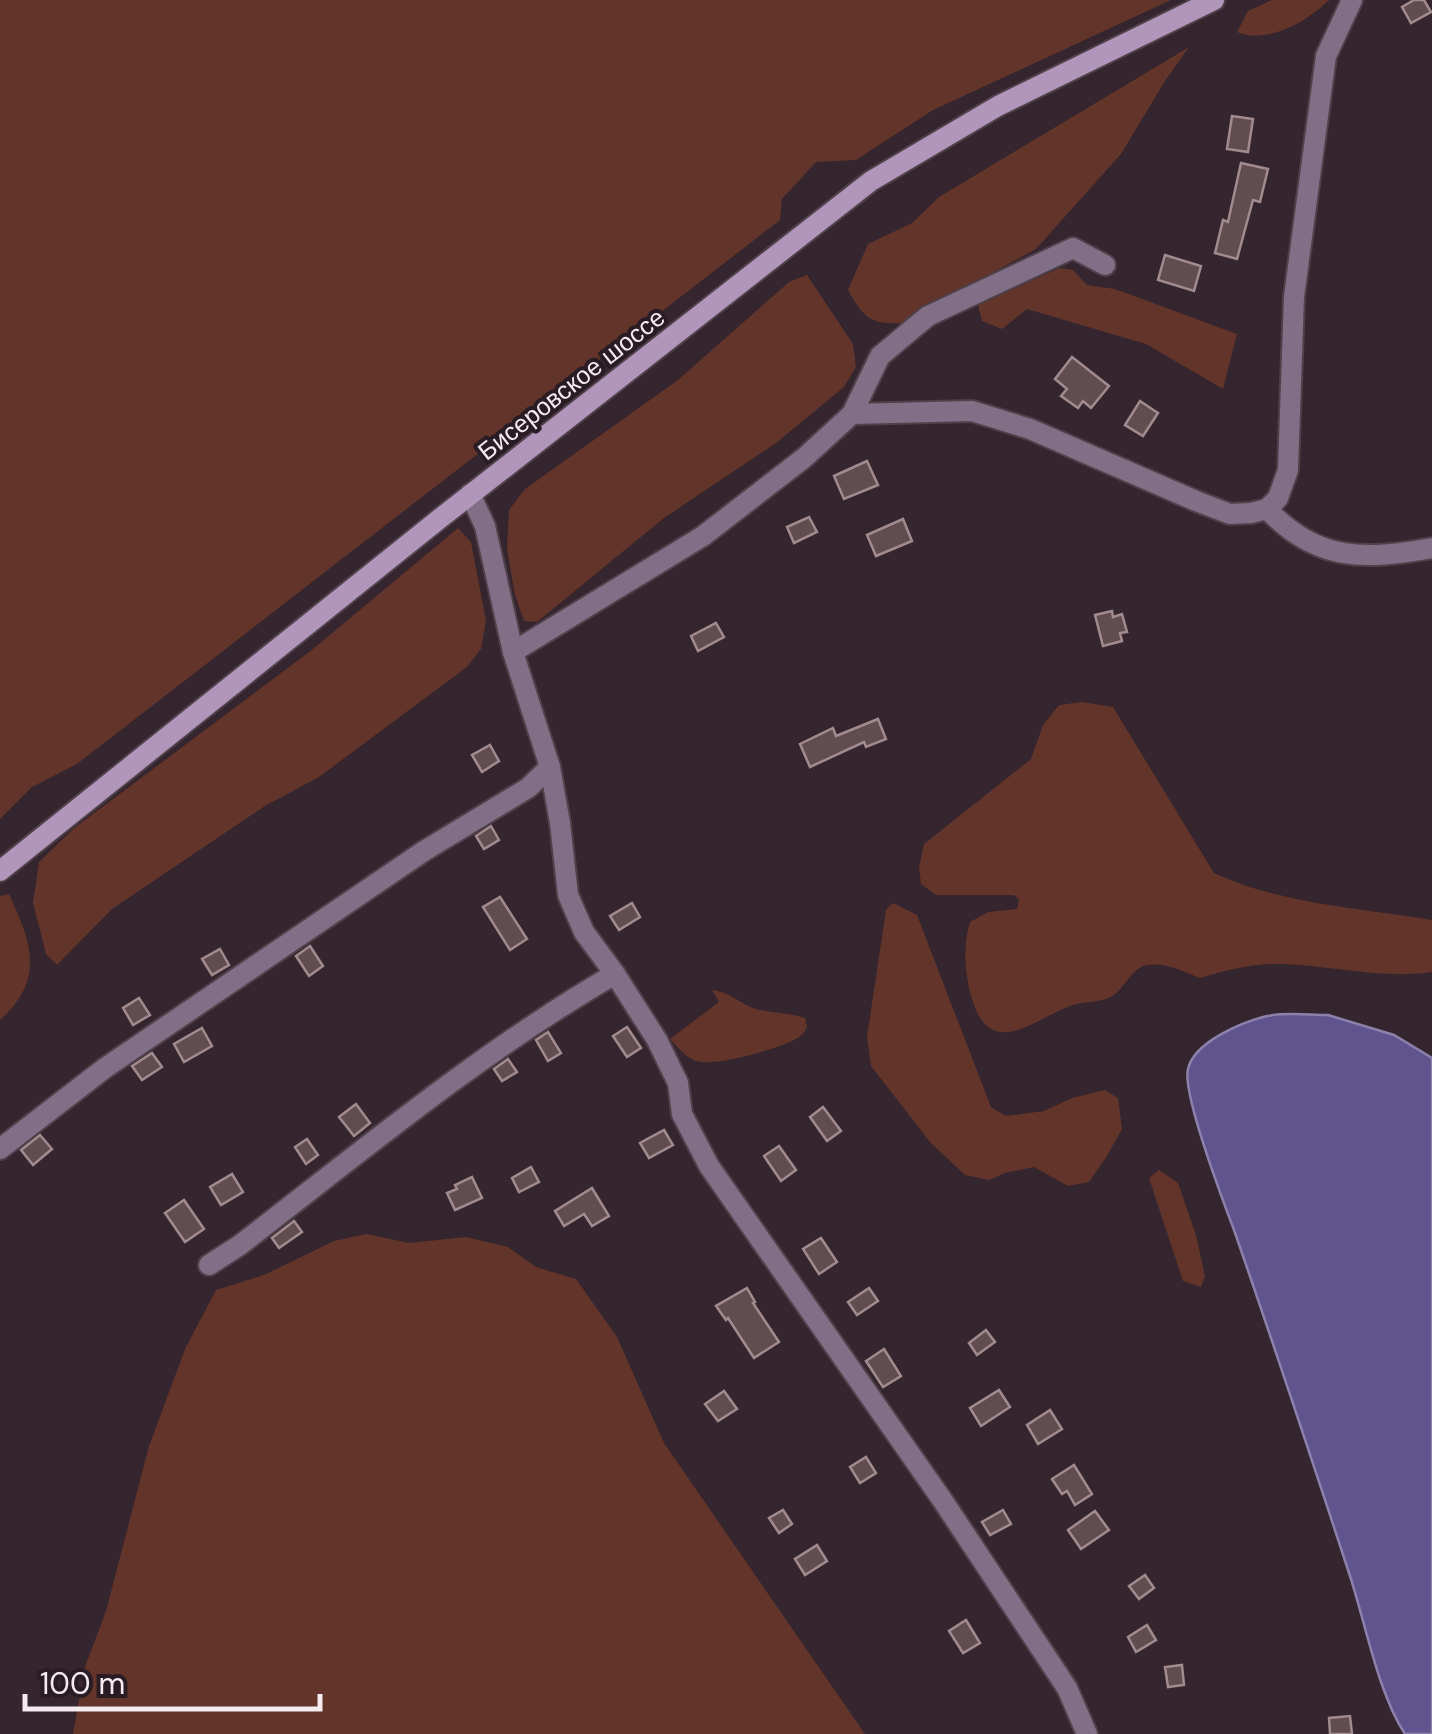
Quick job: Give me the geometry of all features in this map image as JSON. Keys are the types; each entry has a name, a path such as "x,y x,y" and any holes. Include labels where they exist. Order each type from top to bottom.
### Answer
{"main road":[{"name":"Бисеровское шоссе","path":"0,871 470,494 871,181 998,106 1214,0"}],"street":[{"path":"852,414 972,411 1030,429 1230,514 1266,509 1278,498 1288,470 1294,297 1326,56 1352,0"},
{"path":"513,652 703,536 804,458 852,414 880,356 928,316 1073,248 1105,264"},
{"path":"470,494 485,526 513,652 550,767 568,895 584,932 657,1040 678,1084 682,1114 709,1166 943,1500 1066,1688 1087,1734"},
{"path":"1266,509 1302,540 1324,550 1366,556 1432,548"},
{"path":"0,1149 105,1068 424,851 528,788 550,767"},
{"path":"209,1265 492,1053 615,974"}],"shaded area":[{"path":"0,0 1171,0 933,110 856,160 816,162 782,199 780,220 77,764 32,787 0,819"},
{"path":"1272,0 1329,0 1286,29 1261,35 1237,32 1248,11"},
{"path":"1189,47 1121,154 1036,249 901,323 874,320 858,306 848,290 868,244 912,223 939,197"},
{"path":"1060,268 1073,270 1087,285 1115,289 1237,334 1223,389 1146,344 1027,309 1002,329 982,321 978,305"},
{"path":"807,275 853,344 856,367 844,387 776,443 664,518 537,622 524,621 507,549 509,510 525,489 678,380 789,282"},
{"path":"458,528 471,542 486,621 481,649 467,667 319,777 265,806 112,909 57,965 46,954 33,903 39,862 73,829 313,649"},
{"path":"1082,702 1113,707 1214,873 1293,898 1432,920 1432,972 1377,973 1273,964 1200,978 1154,964 1138,969 1109,998 1070,1006 1017,1030 992,1030 982,1021 971,995 966,963 968,931 970,922 988,912 1017,909 1019,899 1014,895 936,895 921,884 919,867 924,844 1031,759 1043,725 1059,705"},
{"path":"9,894 28,945 29,975 24,990 0,1020 0,896"},
{"path":"893,903 917,915 991,1107 1006,1116 1044,1111 1072,1098 1105,1090 1118,1098 1122,1129 1089,1182 1068,1186 1034,1167 989,1180 965,1175 930,1142 871,1066 867,1037 886,910"},
{"path":"712,990 756,1009 805,1018 807,1027 796,1039 754,1054 724,1061 697,1061 670,1039 719,1002"},
{"path":"1274,1015 1328,1015 1394,1035 1432,1058 1432,1734 1405,1734 1387,1699 1350,1576 1205,1148 1188,1082 1188,1069 1199,1050 1233,1028"},
{"path":"1159,1170 1178,1183 1196,1235 1205,1276 1201,1287 1183,1281 1149,1178"},
{"path":"367,1234 409,1243 466,1237 508,1247 536,1267 576,1279 617,1337 664,1443 865,1734 73,1734 85,1667 106,1611 149,1446 185,1349 216,1290 264,1275 334,1241"}],"building":[{"path":"1414,0 1424,0 1431,12 1411,23 1402,7"},
{"path":"1232,116 1253,119 1248,152 1227,149"},
{"path":"1241,163 1268,169 1260,202 1253,200 1237,259 1215,253 1223,220 1228,222"},
{"path":"1165,255 1201,266 1194,291 1158,280"},
{"path":"1072,357 1109,386 1091,408 1083,401 1078,408 1061,396 1067,389 1055,379"},
{"path":"1140,401 1158,413 1143,436 1125,425"},
{"path":"867,461 878,485 844,499 834,476"},
{"path":"809,517 817,532 794,543 787,527"},
{"path":"903,519 912,541 876,556 867,535"},
{"path":"1112,611 1113,617 1122,614 1127,632 1120,633 1122,641 1103,646 1095,615"},
{"path":"716,623 724,637 698,651 691,636"},
{"path":"878,719 886,739 866,747 864,742 810,767 800,744 833,728 836,736"},
{"path":"490,745 499,761 482,772 472,755"},
{"path":"491,826 499,840 484,849 476,836"},
{"path":"500,897 527,939 510,950 483,907"},
{"path":"632,903 640,917 619,930 610,916"},
{"path":"310,946 323,966 309,976 296,956"},
{"path":"220,949 229,965 212,975 202,959"},
{"path":"139,998 150,1015 133,1025 123,1008"},
{"path":"627,1027 641,1048 627,1057 613,1036"},
{"path":"202,1028 212,1046 184,1062 174,1044"},
{"path":"548,1032 561,1053 548,1061 536,1040"},
{"path":"152,1053 162,1067 142,1080 132,1066"},
{"path":"508,1059 517,1072 502,1081 494,1069"},
{"path":"356,1104 370,1123 354,1136 339,1117"},
{"path":"823,1107 841,1131 827,1141 810,1117"},
{"path":"664,1130 673,1145 649,1158 640,1143"},
{"path":"40,1135 52,1149 33,1165 21,1150"},
{"path":"307,1139 318,1155 306,1164 295,1147"},
{"path":"779,1146 796,1170 781,1181 764,1156"},
{"path":"531,1167 539,1182 519,1192 512,1178"},
{"path":"232,1174 243,1192 221,1205 210,1187"},
{"path":"472,1177 482,1198 455,1210 447,1193"},
{"path":"592,1188 609,1216 592,1226 584,1214 564,1226 555,1211"},
{"path":"184,1200 204,1229 185,1242 165,1213"},
{"path":"294,1221 302,1232 279,1248 272,1238"},
{"path":"821,1238 837,1262 819,1274 803,1249"},
{"path":"747,1288 779,1342 754,1358 716,1306"},
{"path":"869,1288 878,1301 857,1315 848,1302"},
{"path":"986,1330 995,1342 977,1355 969,1343"},
{"path":"884,1349 901,1376 883,1387 866,1361"},
{"path":"999,1390 1010,1407 981,1426 970,1408"},
{"path":"724,1391 737,1409 718,1421 705,1404"},
{"path":"1050,1410 1062,1429 1038,1444 1027,1425"},
{"path":"866,1457 876,1473 860,1483 850,1467"},
{"path":"1074,1465 1092,1494 1075,1505 1067,1491 1062,1494 1052,1479"},
{"path":"783,1510 792,1524 779,1533 769,1518"},
{"path":"1003,1510 1011,1524 990,1535 982,1522"},
{"path":"1095,1511 1109,1530 1081,1549 1068,1530"},
{"path":"817,1545 827,1561 805,1575 795,1559"},
{"path":"1145,1575 1154,1588 1139,1599 1129,1586"},
{"path":"966,1620 980,1643 963,1653 949,1631"},
{"path":"1147,1625 1156,1640 1136,1652 1128,1637"},
{"path":"1182,1665 1184,1685 1168,1687 1165,1667"},
{"path":"1350,1716 1352,1734 1330,1734 1329,1718"}]}
